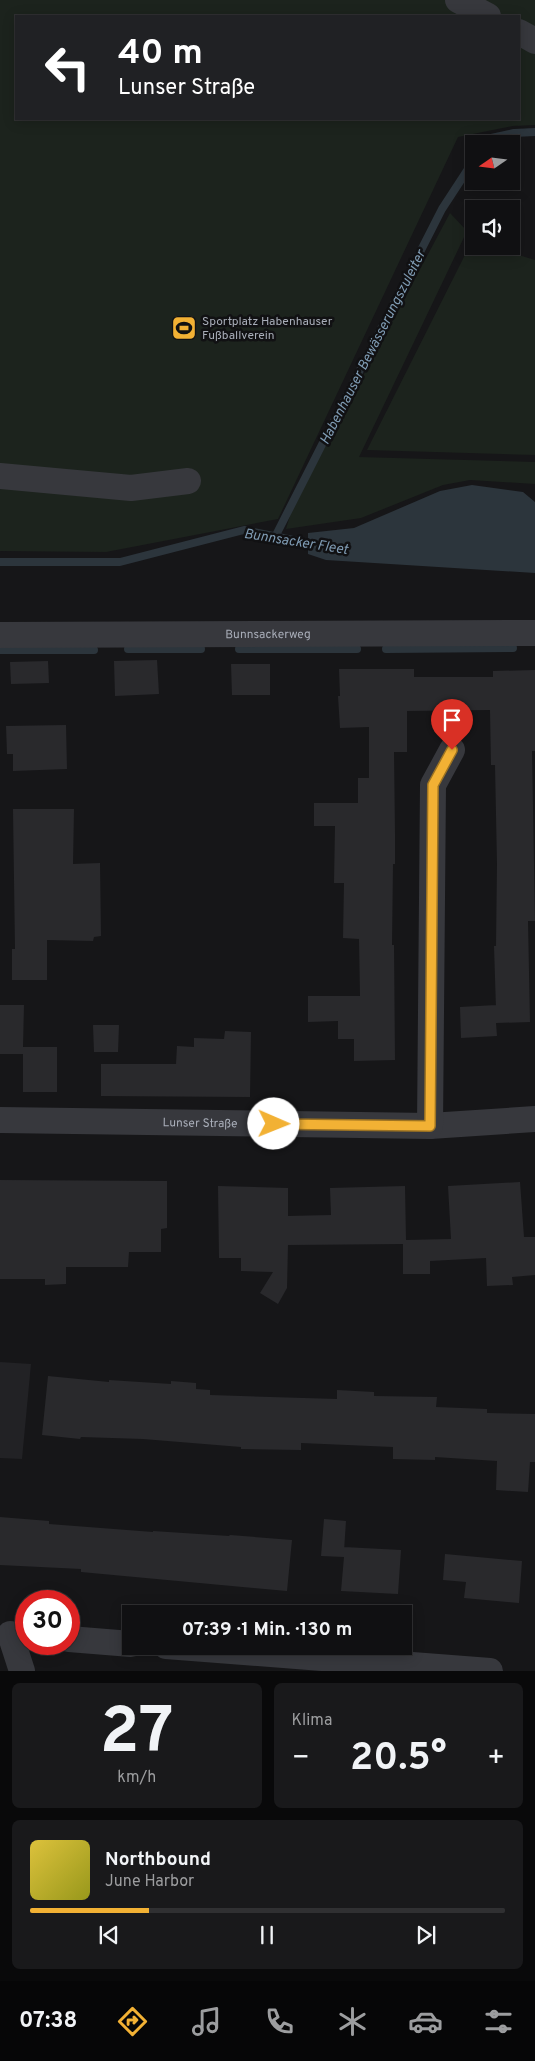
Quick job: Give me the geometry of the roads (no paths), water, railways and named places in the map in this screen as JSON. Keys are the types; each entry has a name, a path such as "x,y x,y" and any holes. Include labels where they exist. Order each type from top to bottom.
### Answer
{"street":[{"path":"458,0 486,15"},
{"path":"520,33 535,41"},
{"path":"0,476 131,488 188,481"},
{"name":"Bunnsackerweg","path":"0,635 535,633"},
{"path":"430,1126 433,785 452,750"},
{"name":"Lunser Straße","path":"0,1120 430,1126 535,1119"},
{"path":"12,1635 22,1671"},
{"path":"80,1640 122,1643"},
{"path":"283,1655 490,1671"}],"waterway":[{"name":"Habenhauser Bewässerungszuleiter","path":"505,135 535,132"},
{"name":"Habenhauser Bewässerungszuleiter","path":"275,537 442,209 465,174"},
{"name":"Bunnsacker Fleet","path":"0,562 120,562 244,530 318,545"},
{"path":"386,649 513,648"},
{"path":"128,649 201,649"},
{"path":"239,649 357,649"},
{"path":"0,650 94,650"}],"place":[{"name":"Sportplatz Habenhauser Fußballverein","path":"184,328"}]}
